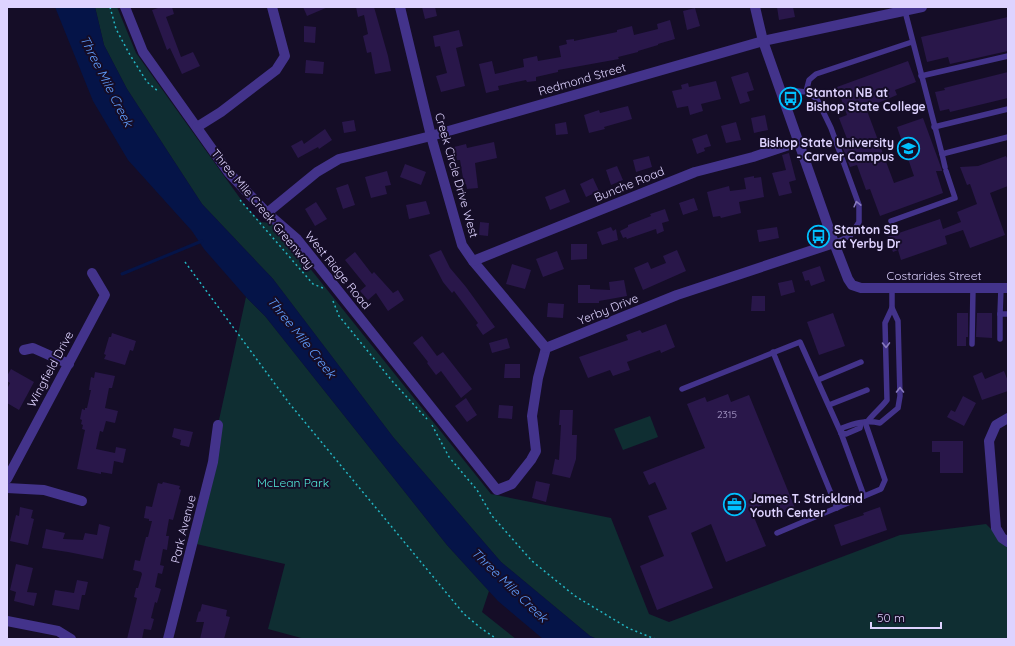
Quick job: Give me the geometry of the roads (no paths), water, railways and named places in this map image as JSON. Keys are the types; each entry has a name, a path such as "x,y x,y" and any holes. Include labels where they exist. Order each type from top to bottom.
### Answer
{"street":[{"name":"West Ridge Road","path":"125,7 143,52 229,173 267,213 297,239 497,490 512,484 531,460 536,451 532,416 538,378 546,348"},
{"path":"197,127 221,112 276,70 285,56 272,7"},
{"name":"Creek Circle Drive West","path":"400,7 431,136 462,245 473,261 546,348"},
{"path":"755,7 763,41 834,243"},
{"name":"Redmond Street","path":"267,213 317,172 339,159 431,136 763,41 922,7"},
{"name":"Bunche Road","path":"473,261 695,172 753,157 798,142"},
{"name":"Costarides Street","path":"834,243 848,279 852,285 861,288 1004,288"},
{"name":"Yerby Drive","path":"546,348 677,295 834,243"},
{"name":"Wingfield Drive","path":"7,478 105,295 92,273"},
{"path":"24,350 33,348 69,364"},
{"path":"1005,540 996,528 989,441 996,425 1008,418"},
{"name":"Park Avenue","path":"168,639 213,462 218,425"},
{"path":"7,488 44,490 82,501"},
{"path":"7,621 58,631 71,639"}],"lane":[{"path":"891,221 955,198 934,127 905,11"},
{"path":"806,92 809,80 816,74 912,42"},
{"path":"921,76 1008,56"},
{"path":"782,96 797,91 806,92 817,99 830,128 859,205 859,222 850,236 834,243"},
{"path":"934,127 1008,109"},
{"path":"942,154 1008,137"},
{"path":"865,422 881,407 886,400 885,323 892,308 892,288"},
{"path":"972,344 973,288"},
{"path":"1000,339 1000,314 1004,288"},
{"path":"841,433 842,428 855,423 880,423 898,408 900,396 898,320 892,308"},
{"path":"1000,314 1008,314"},
{"path":"682,389 800,342 841,433 864,496"},
{"path":"773,352 836,508"},
{"path":"818,380 861,362"},
{"path":"829,405 867,390"},
{"path":"777,533 881,489 884,480 865,422"}],"water":[{"name":"Three Mile Creek","path":"55,7 95,7 104,45 127,89 202,204 273,279 393,437 501,562 590,636 597,639 543,639 498,601 447,545 265,316 246,297 204,249 192,231 128,160 93,101"}],"waterway":[{"path":"122,274 202,241"}],"place":[{"name":"Stanton NB at Bishop State College","path":"791,99"},
{"name":"Bishop State University - Carver Campus","path":"909,149"},
{"name":"Stanton SB at Yerby Dr","path":"819,236"},
{"name":"James T. Strickland Youth Center","path":"734,505"}],"park label":[{"name":"McLean Park","path":"293,482"}]}
